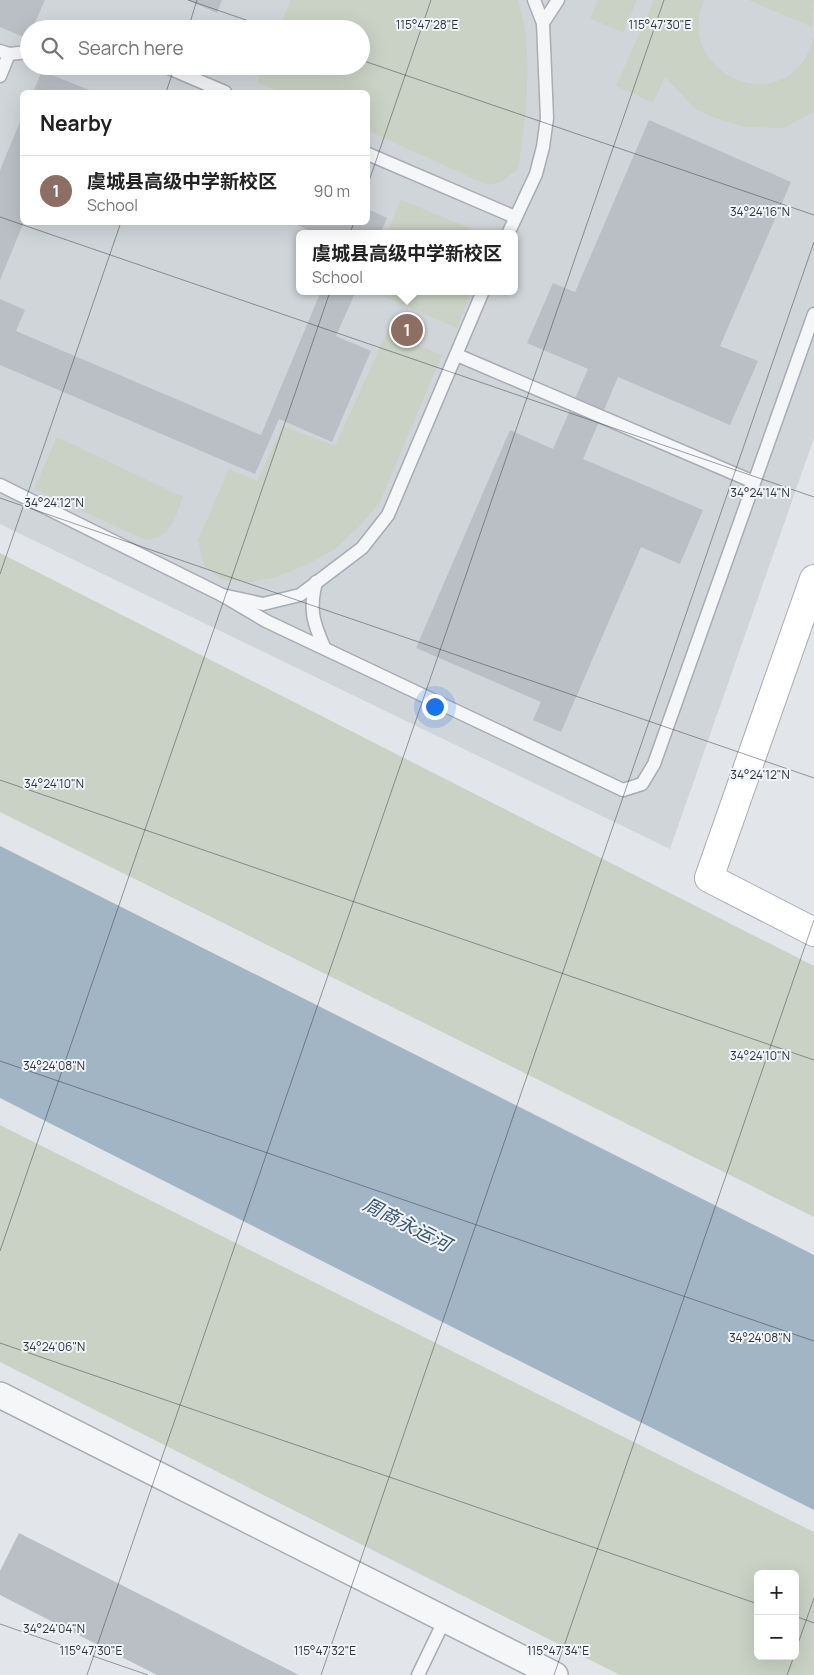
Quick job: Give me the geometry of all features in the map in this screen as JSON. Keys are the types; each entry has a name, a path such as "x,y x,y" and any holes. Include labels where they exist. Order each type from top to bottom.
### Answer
{"street":[{"path":"814,579 709,878 814,932"},
{"path":"0,1395 555,1675"}],"lane":[{"path":"510,230 536,174 543,147 547,118 543,23 534,0"},
{"path":"543,23 558,0"},
{"path":"0,76 4,53 20,52"},
{"path":"185,75 220,90"},
{"path":"370,155 515,218"},
{"path":"222,595 263,604 300,595 362,548 388,515 481,295"},
{"path":"0,485 222,595 266,621 623,790 642,784 654,764 814,314"},
{"path":"456,354 754,482"},
{"path":"316,582 311,599 313,622 324,647"},
{"path":"418,1675 445,1619"}],"shaded area":[{"path":"0,0 814,0 814,438 670,849 0,524"}],"green space":[{"path":"291,0 518,0 525,33 527,87 525,120 518,169 501,182 488,185 370,132 370,90 276,90 257,82 260,75 370,75 370,20 283,20"},
{"path":"598,0 637,0 623,33 590,18"},
{"path":"654,0 704,0 698,23 702,44 712,62 727,75 746,83 766,84 786,77 803,62 814,37 814,111 784,128 744,127 710,116 694,108 665,77 653,103 616,86"},
{"path":"749,0 814,0 812,27"},
{"path":"401,200 471,230 388,230"},
{"path":"381,295 469,295 457,328"},
{"path":"387,332 442,355 380,502 362,524 335,549 306,565 273,578 249,582 221,579 204,566 198,540 229,469 257,481 283,426 335,446"},
{"path":"57,437 183,497 167,531 155,538 146,540 34,489"},
{"path":"0,553 814,966 814,1217 0,812"},
{"path":"0,1125 814,1532 814,1675 620,1675 0,1362"}],"water":[{"name":"周商永运河","path":"0,846 814,1255 814,1510 0,1098"}],"building":[{"path":"0,0 45,0 36,20 20,20 20,36 0,27"},
{"path":"187,0 222,0 217,13"},
{"path":"40,75 52,75 89,90 34,90"},
{"path":"649,120 791,182 720,346 758,361 730,425 618,377 583,459 703,510 680,564 641,547 561,732 533,720 541,702 416,648 510,430 553,449 588,369 527,343 553,283 575,292"},
{"path":"20,122 20,225 23,225 0,280 0,170"},
{"path":"370,210 387,218 382,230 309,230 297,225 370,225"},
{"path":"319,295 354,295 336,336 371,351 332,442 279,419 255,474 0,365 0,299 25,310 16,331 261,435"},
{"path":"19,1533 299,1675 157,1675 0,1595 0,1571"}],"place":[{"name":"虞城县高级中学新校区","path":"407,330"}]}
